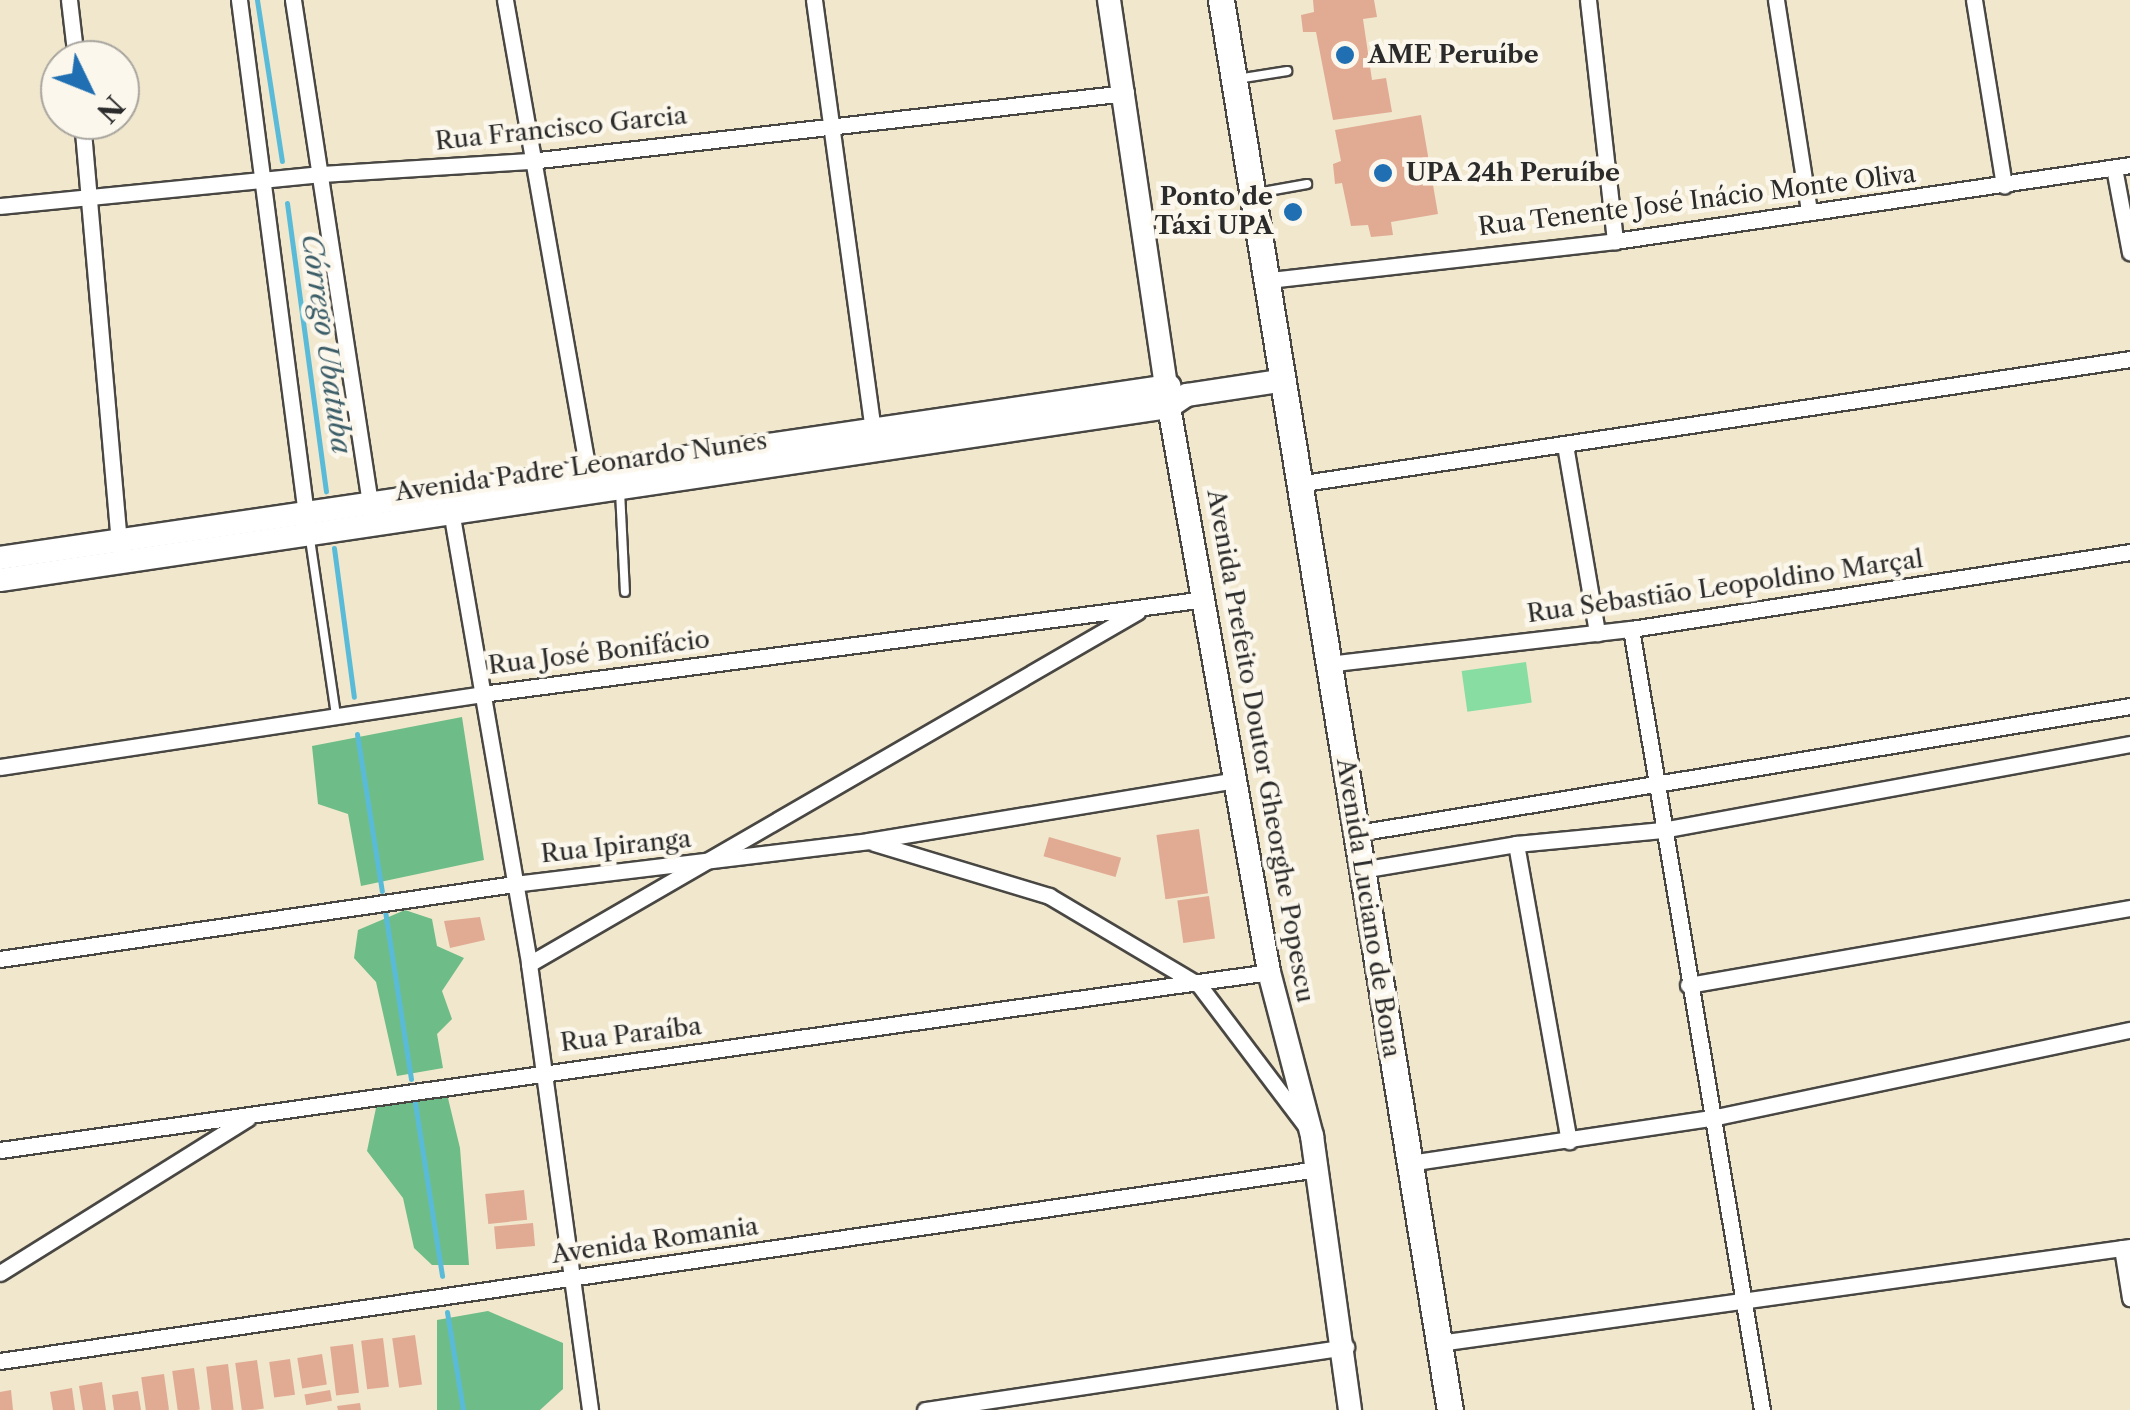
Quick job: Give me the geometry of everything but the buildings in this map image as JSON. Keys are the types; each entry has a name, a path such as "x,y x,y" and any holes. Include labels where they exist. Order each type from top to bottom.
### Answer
{"main road":[{"name":"Avenida Luciano de Bona","path":"1222,0 1268,280 1278,381 1357,832 1450,1410"}],"street":[{"path":"69,0 74,40"},
{"path":"239,0 308,524"},
{"path":"293,0 371,515"},
{"path":"505,0 530,161 590,481"},
{"path":"814,0 875,441"},
{"name":"Avenida Prefeito Doutor Gheorghe Popescu","path":"1109,0 1269,972 1312,1136 1346,1348 1350,1410"},
{"path":"1588,0 1615,241"},
{"path":"1776,0 1809,211"},
{"path":"1974,0 2004,186"},
{"name":"Rua Francisco Garcia","path":"0,206 321,174 530,161 1126,93"},
{"path":"84,140 119,551"},
{"path":"2122,166 2130,253"},
{"name":"Rua Tenente José Inácio Monte Oliva","path":"1268,280 1615,241 2122,166"},
{"path":"1298,484 2130,359"},
{"name":"Avenida Padre Leonardo Nunes","path":"0,558 119,551 1278,381"},
{"name":"Avenida Padre Leonardo Nunes","path":"590,481 620,486 875,441"},
{"path":"1564,444 1597,632"},
{"path":"450,503 529,964 540,1072 590,1410"},
{"name":"Avenida Padre Leonardo Nunes","path":"0,580 119,551"},
{"name":"Rua Sebastião Leopoldino Marçal","path":"1327,664 1631,628 2130,552"},
{"name":"Rua José Bonifácio","path":"0,768 482,694 1206,599"},
{"path":"529,964 715,862 1145,608"},
{"path":"1631,628 1688,985 1716,1116 1762,1410"},
{"path":"1357,832 1655,787 2130,706"},
{"path":"1361,870 1516,844 1662,830 2130,744"},
{"name":"Rua Ipiranga","path":"0,959 514,884 868,840 1237,780"},
{"path":"868,840 1050,896 1198,986 1312,1136"},
{"path":"1516,844 1570,1141"},
{"path":"1688,985 2130,908"},
{"name":"Rua Paraíba","path":"0,1150 540,1072 1198,986 1269,972"},
{"path":"1409,1163 1716,1116 2130,1030"},
{"path":"0,1273 256,1114"},
{"name":"Avenida Romania","path":"0,1361 1317,1170"},
{"path":"1439,1343 2126,1247 2130,1298"},
{"path":"926,1410 1346,1348"}],"lane":[{"path":"1235,79 1287,71"},
{"path":"1254,194 1307,184"},
{"path":"620,486 625,592"},
{"path":"308,524 336,716"}],"green space":[{"path":"1526,662 1532,703 1467,712 1462,671"},
{"path":"462,717 484,860 361,886 348,814 318,804 312,746"},
{"path":"405,910 432,919 437,946 464,958 442,991 452,1019 437,1034 443,1068 397,1076 376,982 354,958 358,930"},
{"path":"447,1094 460,1148 469,1265 432,1265 414,1248 403,1198 367,1151 377,1103"},
{"path":"488,1311 563,1343 563,1389 540,1410 437,1410 437,1320"}],"waterway":[{"name":"Córrego Ubatuba","path":"257,0 282,161"},
{"name":"Córrego Ubatuba","path":"287,203 326,491"},
{"name":"Córrego Ubatuba","path":"334,548 354,697"},
{"name":"Córrego Ubatuba","path":"357,734 382,891"},
{"path":"385,911 411,1079"},
{"path":"415,1103 442,1276"},
{"path":"447,1312 463,1410"}],"place":[{"name":"AME Peruíbe","path":"1345,55"},
{"name":"UPA 24h Peruíbe","path":"1383,173"},
{"name":"Ponto de Táxi UPA","path":"1293,212"}]}
